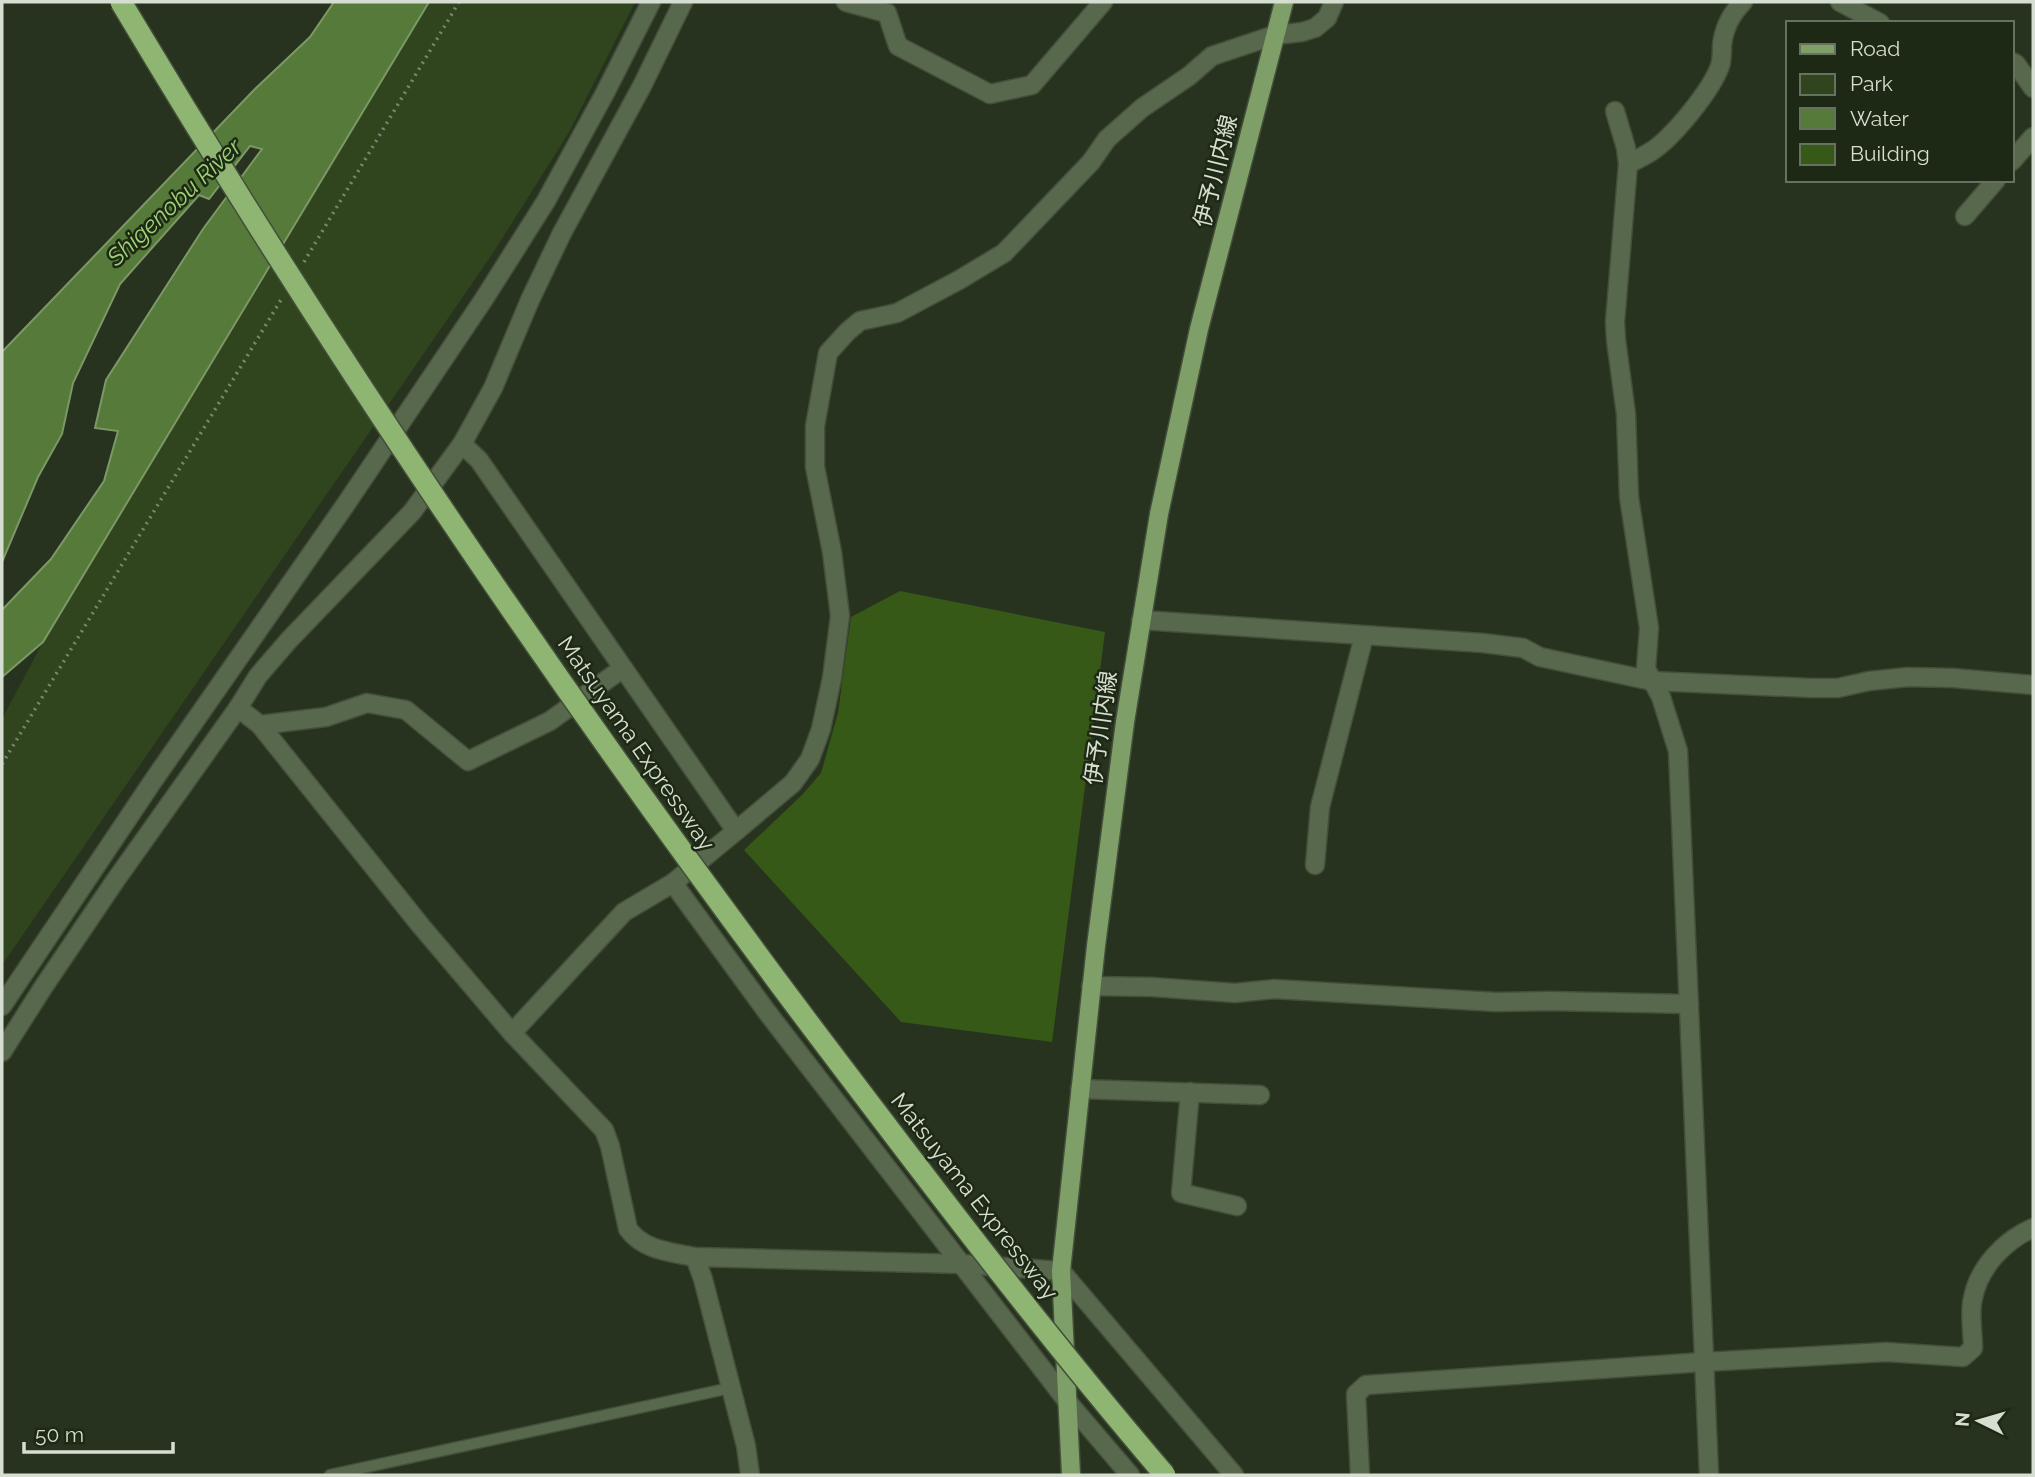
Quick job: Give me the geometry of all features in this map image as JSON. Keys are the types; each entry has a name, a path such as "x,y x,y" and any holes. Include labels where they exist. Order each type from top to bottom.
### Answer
{"highway":[{"name":"Matsuyama Expressway","path":"121,2 324,329 523,629 718,902 928,1181 1044,1329 1165,1475"}],"main road":[{"name":"伊予川内線","path":"1072,1475 1061,1271 1091,986 1125,722 1159,514 1199,329 1284,2"}],"street":[{"path":"2,1006 484,299 546,201 651,2"},
{"path":"2,1052 94,912 258,676 412,512 462,444 493,388 562,233 642,86 683,2"},
{"path":"846,2 887,13 898,46 990,94 1032,85 1103,2"},
{"path":"512,1033 624,912 673,883 793,782 810,759 821,729 832,678 840,616 832,552 815,467 815,426 828,353 860,321 897,313 959,281 1004,253 1091,162 1107,139 1142,107 1189,76 1212,56 1275,35 1315,28 1327,18 1334,2"},
{"path":"1628,164 1653,150 1671,134 1711,86 1721,64 1722,42 1727,24 1735,10 1744,2"},
{"path":"1840,2 1876,21"},
{"path":"2014,63 2033,88"},
{"path":"1615,111 1628,164 1615,322 1626,414 1629,497 1649,628 1646,669 1671,722 1678,751 1709,1475"},
{"path":"2014,159 2033,137"},
{"path":"1965,216 1994,182"},
{"path":"462,444 479,460 736,831"},
{"path":"1141,620 1483,643 1523,648 1540,657 1652,681 1838,688 1869,681 1908,677 2033,685"},
{"path":"1315,865 1320,807 1364,636"},
{"path":"260,725 326,717 367,704 406,710 468,761 550,721 623,668"},
{"path":"237,708 260,725 421,926 512,1033 604,1130 628,1229 636,1240 655,1248 695,1257 961,1264 1061,1271 1234,1475"},
{"path":"673,883 767,1012 961,1264 1067,1401 1130,1475"},
{"path":"1091,986 1235,993 1274,989 1496,1002 1689,1004"},
{"path":"1080,1089 1260,1095"},
{"path":"1190,1092 1181,1193 1237,1206"},
{"path":"1360,1475 1356,1394 1366,1385 1886,1352 1963,1357 1973,1348 1972,1299 1979,1280 1993,1258 2007,1243 2033,1228"},
{"path":"695,1257 746,1446 750,1475"}],"lane":[{"path":"330,1475 730,1388"}],"path":[{"path":"2,764 104,595"}],"green space":[{"path":"428,2 635,2 568,134 491,256 2,965 2,719 51,627"}],"water":[{"name":"Shigenobu River","path":"334,2 429,2 43,642 2,677 2,610 51,559 104,481 118,431 95,428 106,380 203,229 262,149 250,146 209,199 199,195 120,284 73,383 62,434 38,477 2,562 2,352 254,90 310,37"}],"building":[{"path":"900,591 1105,632 1052,1042 901,1022 744,850 802,795 821,773 838,713 851,617"}]}
